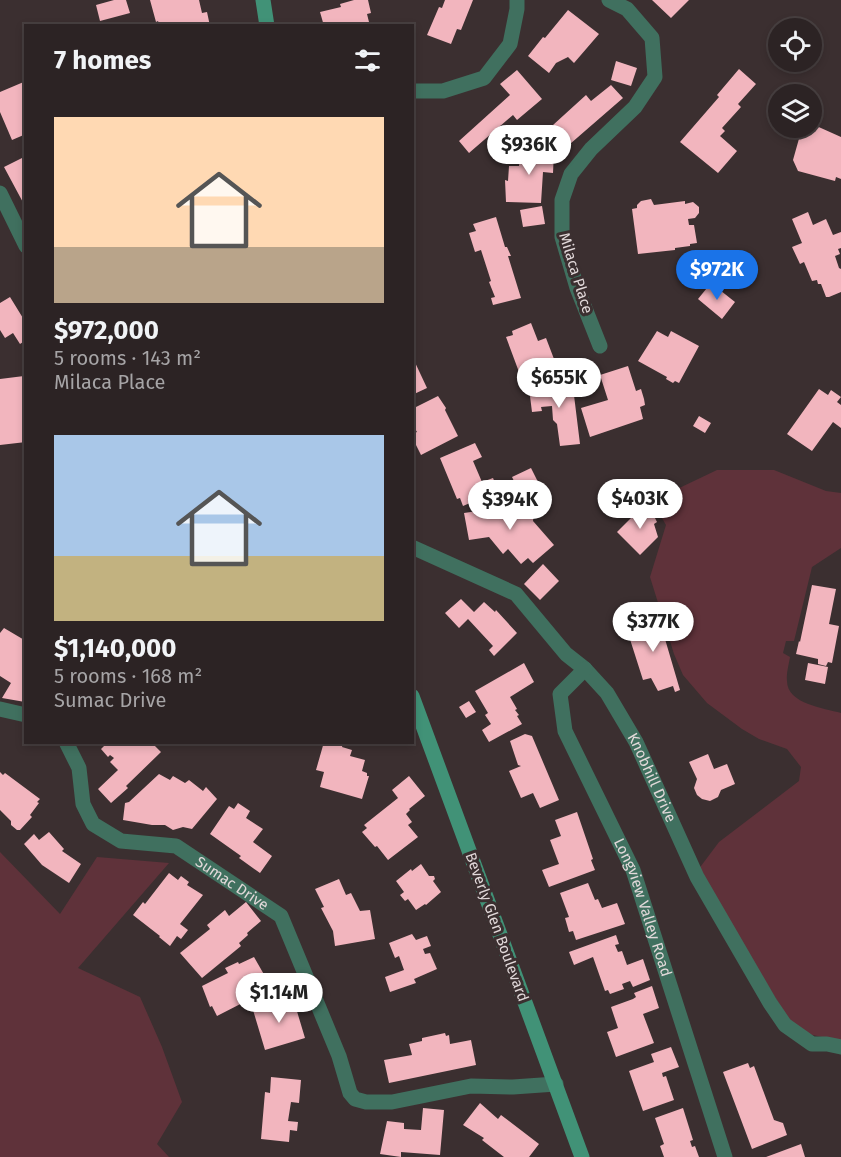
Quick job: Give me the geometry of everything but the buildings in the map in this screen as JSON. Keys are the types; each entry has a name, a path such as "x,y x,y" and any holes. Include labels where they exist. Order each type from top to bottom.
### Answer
{"main road":[{"path":"263,0 267,24"},
{"name":"Beverly Glen Boulevard","path":"414,701 582,1157"}],"street":[{"path":"414,91 443,92 484,78 510,44 517,0"},
{"name":"Milaca Place","path":"600,346 577,288 562,237 562,200 571,174 591,148 635,108 655,77 652,38 627,9 609,0"},
{"path":"0,194 24,242"},
{"name":"Knobhill Drive","path":"414,548 516,594 566,654 585,669 607,693 636,742 697,877 770,1002 786,1025 812,1044 841,1047"},
{"name":"Longview Valley Road","path":"585,669 560,694 565,730 633,870 725,1157"},
{"path":"0,709 24,715"},
{"name":"Sumac Drive","path":"67,744 80,768 83,804 93,824 122,841 176,846 280,916 339,1056 350,1093 355,1099 366,1102 392,1102 471,1086 513,1087 556,1084"}],"shaded area":[{"path":"717,470 774,470 826,491 841,493 841,548 812,567 794,641 786,641 783,653 790,657 787,681 793,695 816,707 841,713 841,1041 808,1034 790,1022 698,870 719,842 799,781 801,767 787,749 759,739 707,703 683,675 674,654 650,577 666,525 652,501"},
{"path":"0,852 60,914 97,857 169,863 78,968 140,997 162,1047 182,1102 157,1144 169,1157 0,1157"}]}
